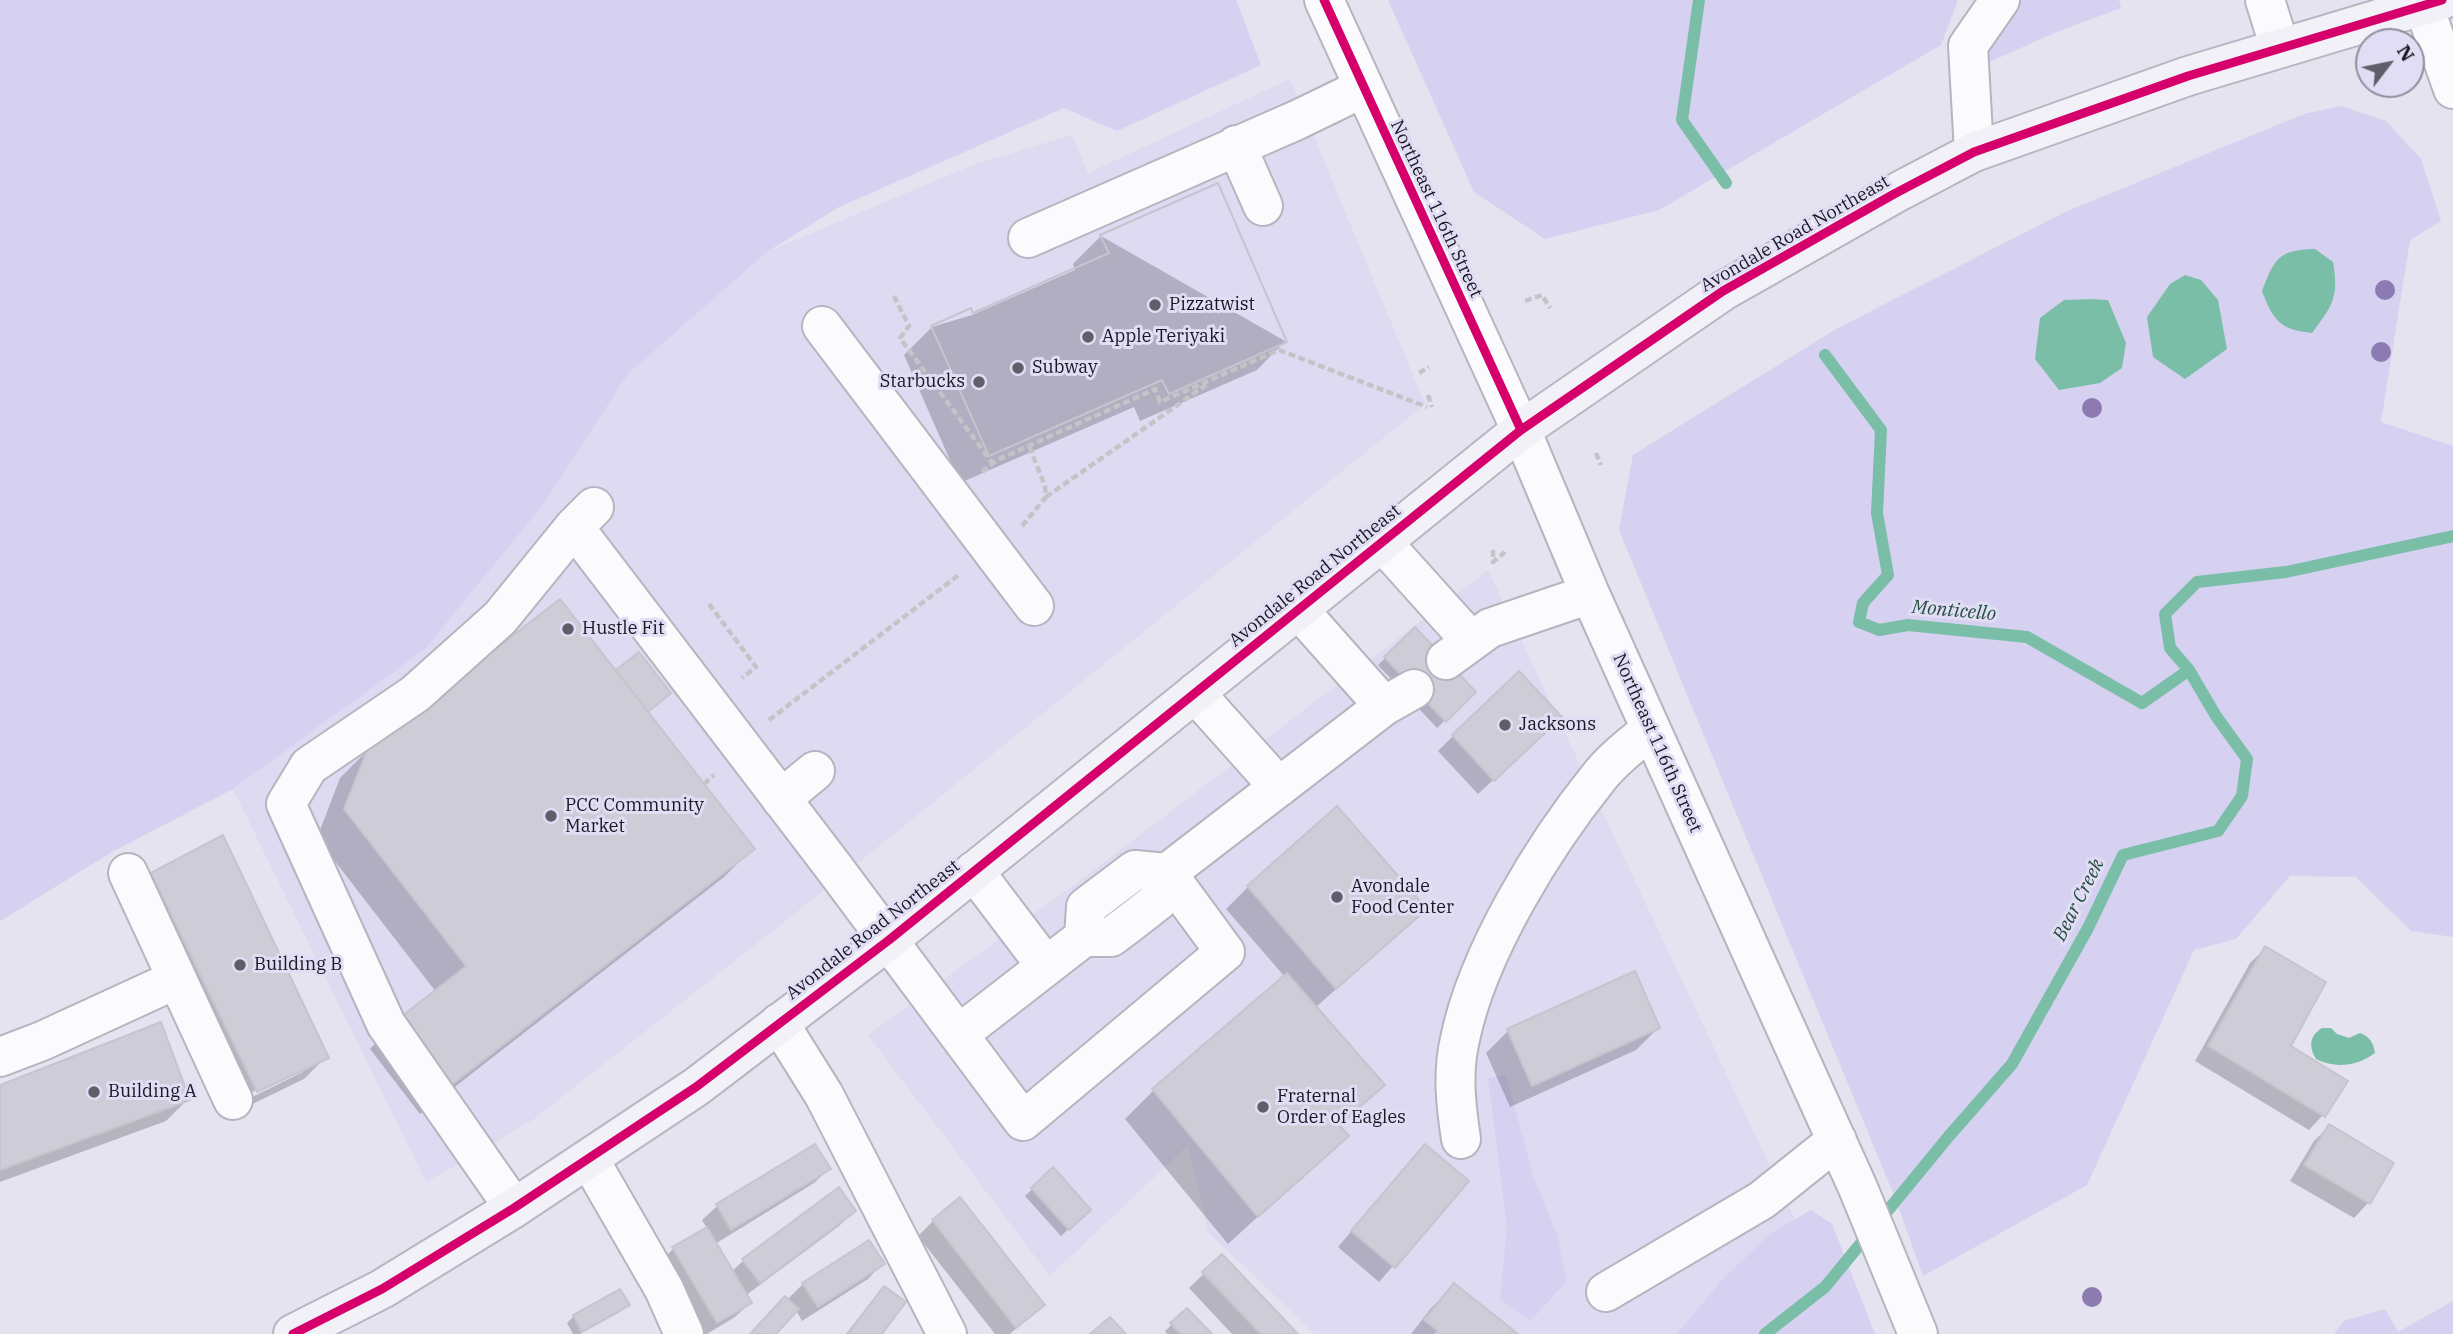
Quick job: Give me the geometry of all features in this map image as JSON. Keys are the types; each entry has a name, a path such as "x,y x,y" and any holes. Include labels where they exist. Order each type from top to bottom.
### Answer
{"main road":[{"name":"Avondale Road Northeast","path":"293,1334 382,1289 514,1208 696,1087 889,940 1521,430 1723,291 1974,152 2188,76 2432,2"}],"street":[{"name":"Northeast 116th Street","path":"1324,0 1521,430 1650,730 1837,1140 1918,1334"},
{"path":"1974,152 1968,46 2000,0"},
{"path":"2265,0 2280,48"},
{"path":"2432,2 2453,89"},
{"path":"1028,238 1297,120 1363,88"},
{"path":"1236,145 1263,206"},
{"path":"822,326 1034,606"},
{"path":"514,1208 386,1024 286,804 309,765 415,694 500,618 584,517 709,704 1023,1121 1225,952 1167,873"},
{"path":"1382,542 1459,650 1490,628 1590,594"},
{"path":"958,1034 1084,937 1111,937 1131,922 1158,901 1167,873 1399,698 1298,609"},
{"path":"1195,693 1279,787"},
{"path":"1461,1139 1454,1097 1459,1042 1469,999 1536,866 1600,775 1650,730"},
{"path":"781,799 815,771"},
{"path":"974,871 1046,966"},
{"path":"128,873 233,1100"},
{"path":"0,1056 42,1041 177,979"},
{"path":"779,1023 824,1095 947,1334"},
{"path":"1606,1292 1762,1200 1837,1140"},
{"path":"589,1159 664,1289 684,1334"}],"path":[{"path":"1525,301 1542,295 1550,308"},
{"path":"894,296 909,326 900,338 993,464"},
{"path":"704,785 740,744 1027,522 1046,497 1229,370 1279,350 1429,407 1428,395"},
{"path":"1419,373 1429,367"},
{"path":"951,495 993,464 1148,389 1155,390 1160,402 1191,386 1217,377"},
{"path":"1114,400 1117,406"},
{"path":"1081,415 1083,421"},
{"path":"1044,432 1047,438"},
{"path":"1029,446 1045,486 1046,497"},
{"path":"1007,448 1010,455"},
{"path":"1596,453 1601,465"},
{"path":"1493,550 1493,562 1505,552"},
{"path":"709,604 756,667 709,704"}],"shaded area":[{"path":"0,0 1236,0 1261,65 1117,131 1064,108 837,208 767,252 628,374 543,505 425,649 233,789 112,852 0,921"},
{"path":"1388,0 1958,0 1941,45 1659,210 1545,239 1474,192"},
{"path":"2007,0 2119,0 2121,8 2059,31 1980,66"},
{"path":"1290,79 1425,404 841,877 534,1119 426,1182 233,789 425,649 543,505 628,374 767,252 973,165 1072,135 1088,173"},
{"path":"2341,106 2386,121 2421,159 2441,221 2410,240 2381,422 2453,446 2453,937 2411,931 2356,877 2290,876 2236,939 2194,950 2087,1185 1923,1276 1896,1200 1619,530 1633,455 1836,329 2065,212 2304,114"},
{"path":"2315,249 2333,262 2335,292 2325,315 2312,333 2301,332 2279,322 2262,291 2279,258 2293,251"},
{"path":"2185,275 2201,280 2218,300 2227,349 2185,379 2153,357 2147,317 2170,284"},
{"path":"2064,300 2108,300 2126,343 2122,368 2100,383 2059,390 2035,359 2040,318"},
{"path":"1488,570 1800,1230 1692,1334 1315,1334 1208,1232 1188,1145 1050,1276 868,1035 1094,870"},
{"path":"2322,1028 2331,1028 2337,1034 2349,1038 2360,1033 2370,1040 2375,1053 2346,1065 2316,1059 2312,1042"},
{"path":"1506,1075 1534,1179 1557,1235 1567,1281 1530,1321 1500,1299 1507,1226 1488,1078"},
{"path":"1811,1210 1832,1224 1875,1334 1677,1334 1721,1281 1771,1233"},
{"path":"2453,1301 2453,1334 2334,1334 2344,1321 2385,1309 2398,1332"}],"building":[{"path":"1218,183 1287,342 1169,394 1162,380 989,456 931,326 971,308 973,313 1109,253 1100,235"},
{"path":"1218,183 1287,342 1169,394 1162,380 989,456 931,326 971,308 973,313 1109,253 1100,235"},
{"path":"560,599 755,849 449,1087 397,1020 466,966 344,809 368,748"},
{"path":"1415,627 1476,692 1446,722 1384,657"},
{"path":"639,652 671,693 648,712 616,670"},
{"path":"1519,671 1562,717 1494,781 1452,735"},
{"name":"Avondale Food Center","path":"1337,806 1427,909 1336,989 1247,886"},
{"name":"Building B","path":"223,835 329,1058 257,1092 151,873"},
{"path":"2265,946 2326,982 2291,1046 2348,1081 2325,1117 2208,1046"},
{"path":"1635,971 1660,1028 1532,1086 1507,1029"},
{"name":"Fraternal Order of Eagles","path":"1287,973 1385,1085 1339,1125 1349,1136 1258,1217 1152,1089"},
{"name":"Building A","path":"161,1022 190,1100 0,1170 0,1085"},
{"path":"2329,1124 2394,1163 2370,1204 2304,1165"},
{"path":"815,1144 831,1169 731,1230 716,1204"},
{"path":"1425,1144 1469,1181 1395,1268 1351,1231"},
{"path":"1053,1167 1091,1210 1069,1230 1031,1188"},
{"path":"839,1187 856,1211 760,1283 742,1259"},
{"path":"960,1197 1045,1305 1016,1328 932,1220"},
{"path":"707,1227 752,1303 717,1323 672,1247"},
{"path":"869,1240 885,1264 818,1307 802,1283"},
{"path":"1222,1254 1298,1334 1261,1334 1202,1272"},
{"path":"1454,1283 1518,1334 1435,1334 1438,1331 1424,1320"},
{"path":"884,1286 906,1302 882,1334 848,1334"},
{"path":"620,1289 630,1305 582,1332 573,1315"},
{"path":"785,1296 799,1309 776,1334 750,1334"},
{"path":"1187,1308 1212,1334 1181,1334 1170,1323"},
{"path":"1110,1317 1126,1334 1090,1334"}],"waterway":[{"name":"Monticello","path":"1699,0 1682,120 1726,183"},
{"name":"Monticello","path":"1825,355 1881,430 1877,513 1888,575 1863,603 1859,622 1879,630 1908,625 2027,637 2142,703 2189,670"},
{"name":"Bear Creek","path":"1765,1334 1825,1287 2012,1064 2088,928 2123,855 2218,831 2242,796 2247,759 2216,716 2189,670 2170,648 2165,614 2197,582 2286,572 2453,536"}],"cycle path":[{"path":"1324,0 1521,430"},
{"path":"293,1334 382,1289 514,1208 696,1087 889,940 1521,430 1723,291 1974,152 2188,76 2442,0"}],"place":[{"name":"Pizzatwist","path":"1155,305"},
{"name":"Apple Teriyaki","path":"1088,337"},
{"name":"Subway","path":"1018,368"},
{"name":"Starbucks","path":"979,382"},
{"name":"Hustle Fit","path":"568,629"},
{"name":"Jacksons","path":"1505,725"},
{"name":"PCC Community Market","path":"551,816"},
{"name":"Avondale Food Center","path":"1337,897"},
{"name":"Building B","path":"240,965"},
{"name":"Building A","path":"94,1092"},
{"name":"Fraternal Order of Eagles","path":"1263,1107"}]}
